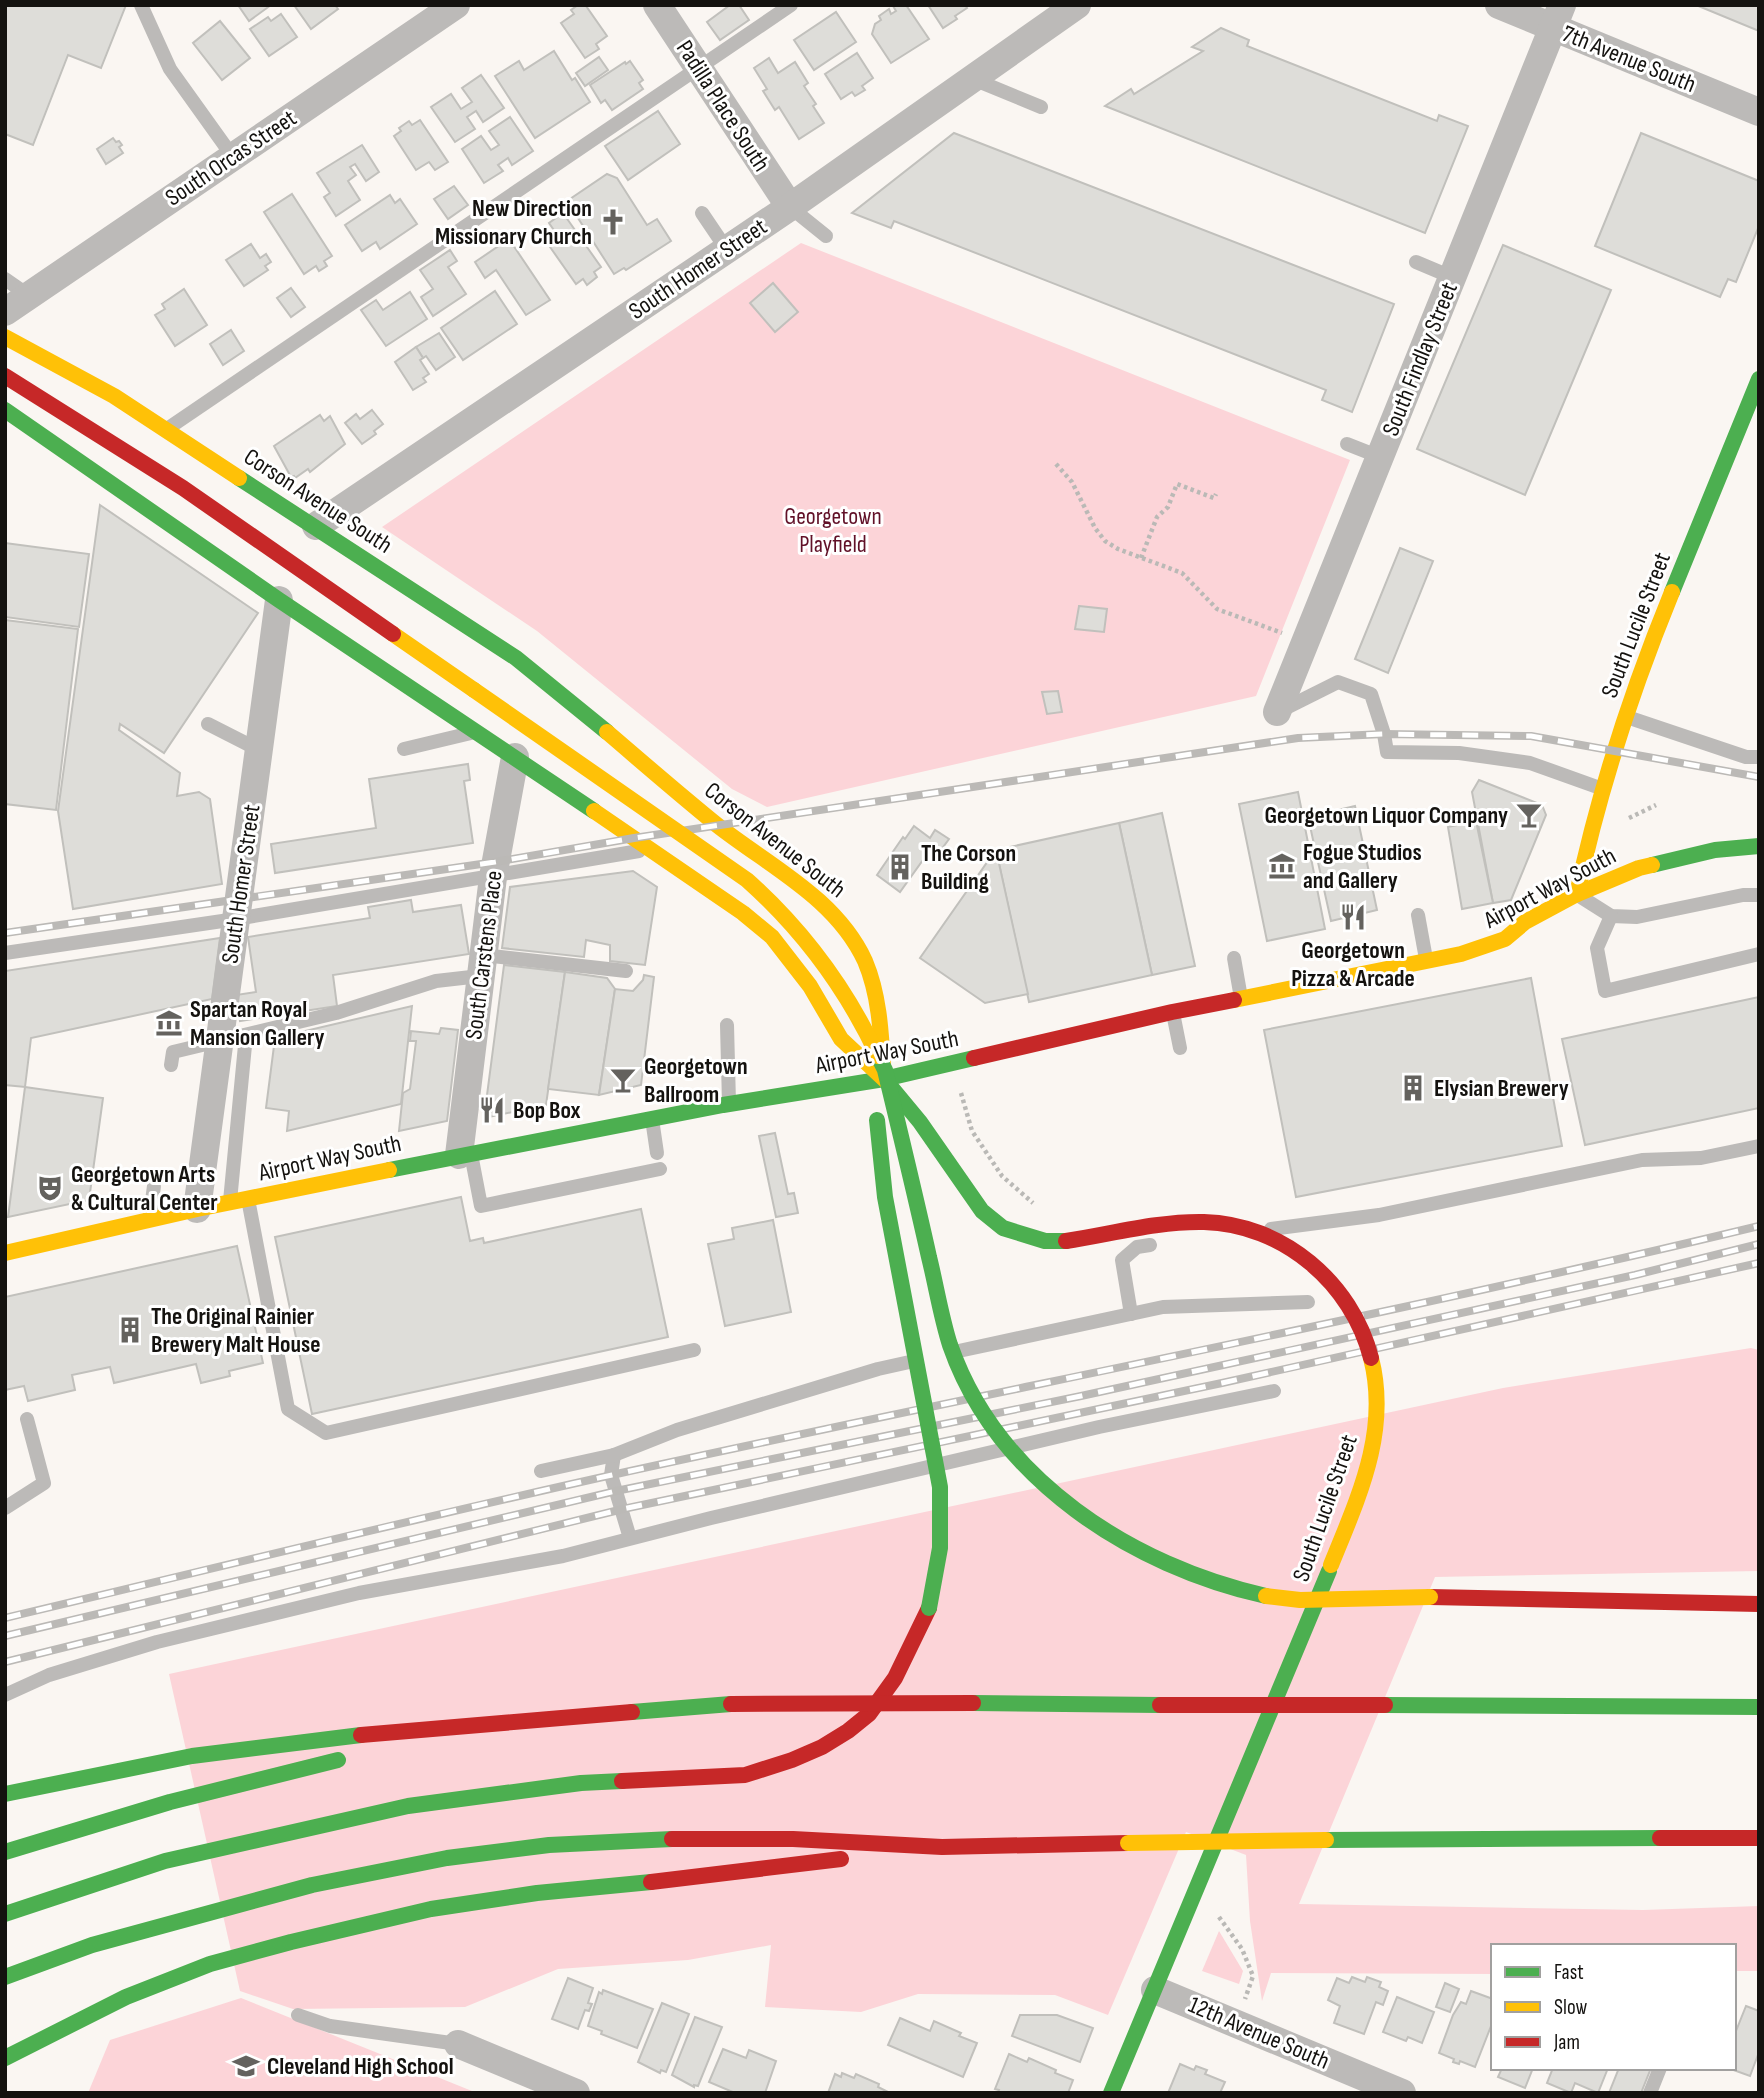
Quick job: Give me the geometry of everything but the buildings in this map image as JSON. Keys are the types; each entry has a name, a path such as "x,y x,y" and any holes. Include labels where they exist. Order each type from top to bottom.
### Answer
{"main road":[{"name":"Corson Avenue South","path":"5,337 114,396 516,658 578,706 614,754 720,827 826,906 858,948 870,975 880,1020 884,1079"},
{"path":"5,376 183,488 747,880 778,906 832,972 867,1028 885,1070 950,1344 965,1379 984,1412 1038,1478 1069,1505 1114,1537 1176,1567 1283,1600 1430,1597 1759,1604"},
{"name":"South Lucile Street","path":"1577,894 1601,788 1646,655 1759,379"},
{"path":"5,410 279,600 478,731 743,913 772,937 810,986 841,1040 884,1079"},
{"path":"581,803 614,754"},
{"name":"Airport Way South","path":"5,1253 248,1198 465,1154 729,1104 884,1079 1172,1012 1356,978 1482,949 1505,939 1525,922 1577,894 1639,868 1676,857 1759,846"},
{"path":"5,1914 165,1861 408,1806 581,1783 745,1775 822,1747 869,1714 895,1678 929,1608 941,1556 942,1523 940,1487 885,1197 867,1028"},
{"name":"South Lucile Street","path":"884,1079 920,1122 982,1211 1003,1228 1045,1241 1066,1241 1189,1222 1221,1223 1249,1230 1304,1256 1326,1274 1346,1296 1363,1329 1373,1360 1377,1386 1376,1431 1364,1480 1111,2093"},
{"path":"5,1794 97,1773 217,1752 731,1704 1759,1707"},
{"path":"399,1747 518,1722"},
{"path":"5,1852 88,1825 266,1776 359,1756"},
{"path":"5,1977 92,1945 300,1888 447,1858 549,1845 658,1839 793,1839 942,1847 1326,1840 1759,1838"},
{"path":"5,2058 126,1997 210,1964 431,1909 537,1893 673,1880 942,1847"}],"street":[{"name":"South Orcas Street","path":"5,312 456,5"},
{"name":"Padilla Place South","path":"657,5 790,207"},
{"name":"South Homer Street","path":"316,526 790,207 1077,5"},
{"name":"7th Avenue South","path":"1499,5 1558,16 1759,112"},
{"name":"South Findlay Street","path":"1277,712 1558,16"},
{"name":"South Homer Street","path":"197,1209 233,1038 236,919 279,600"},
{"name":"South Carstens Place","path":"465,1154 493,877 515,757"},
{"name":"12th Avenue South","path":"1155,1990 1402,2093"},
{"path":"458,2044 576,2093"}],"lane":[{"path":"141,5 170,69 233,157"},
{"path":"166,430 791,5"},
{"path":"973,79 1041,107"},
{"path":"790,207 826,236"},
{"path":"702,213 727,250"},
{"path":"1416,262 1454,278"},
{"path":"5,279 28,295"},
{"path":"1347,444 1380,457"},
{"path":"1277,712 1338,682 1371,694 1387,752 1459,752 1530,763 1601,788"},
{"path":"1625,716 1746,757 1759,757"},
{"path":"208,724 259,750"},
{"path":"404,749 478,731"},
{"path":"5,953 236,919 650,849"},
{"path":"1577,894 1611,916 1637,917 1744,895 1759,895"},
{"path":"1418,915 1427,961"},
{"path":"1611,916 1598,948 1605,991 1759,954"},
{"path":"1234,958 1242,999"},
{"path":"171,1065 173,1052 336,1013 482,966 626,971"},
{"path":"1172,1012 1180,1048"},
{"path":"727,1025 729,1104"},
{"path":"230,1202 233,1038"},
{"path":"651,1118 657,1153"},
{"path":"1204,1238 1379,1215 1643,1160 1701,1158 1759,1146"},
{"path":"465,1154 481,1206 660,1169"},
{"path":"150,1220 154,1186"},
{"path":"248,1198 288,1409 326,1433 694,1350"},
{"path":"1130,1314 1122,1260 1137,1247 1164,1243"},
{"path":"541,1471 614,1455 677,1430 878,1369 937,1356 1163,1307 1308,1302"},
{"path":"5,1695 49,1675 157,1642 359,1594 563,1556 1099,1427 1274,1391"},
{"path":"5,1508 44,1483 27,1419"},
{"path":"614,1455 611,1475 630,1538"},
{"path":"298,2015 330,2026 458,2044"},
{"path":"1650,2093 1659,2070"}],"path":[{"path":"1056,464 1072,482 1095,528 1105,541 1118,549 1182,573 1217,608 1306,642"},
{"path":"1141,558 1157,517 1168,507 1177,484 1214,498 1216,494"},
{"path":"1622,821 1656,805"},
{"path":"959,1089 972,1131 1002,1176 1041,1208"},
{"path":"1216,1914 1242,1949 1254,1976 1244,2003"}],"green space":[{"name":"Georgetown Playfield","path":"801,243 1350,460 1256,696 767,807 732,789 537,631 382,527"},
{"path":"1751,1348 1759,1350 1759,1571 1435,1577 1299,1904 1643,1910 1759,1906 1759,1971 1736,1971 1736,1944 1491,1944 1491,1974 1271,1973 1262,2001 1250,1921 1246,1855 1186,1832 1108,2015 1055,1995 918,1994 861,2012 765,2007 771,1945 688,1960 558,1969 465,2007 293,2009 240,1991 169,1674 1503,1388"},
{"path":"1219,1931 1243,1971 1239,1984 1202,1971"},
{"name":"Cleveland High School","path":"241,1998 477,2093 88,2093 110,2040"}],"railway":[{"path":"5,933 495,862 634,838 1298,738 1384,734 1531,736 1759,777"},
{"path":"5,1618 612,1475 1473,1292 1759,1226"},
{"path":"5,1636 616,1491 1081,1396 1635,1275 1759,1244"},
{"path":"5,1662 623,1509 1222,1383 1759,1263"}],"traffic: fast":[{"path":"1672,592 1759,379"},
{"path":"5,410 279,600 594,811"},
{"path":"239,478 516,658 607,732"},
{"path":"1652,865 1715,850 1759,846"},
{"path":"878,1056 885,1070 950,1345 972,1393 1000,1437 1035,1476 1075,1510 1120,1539 1167,1563 1216,1582 1266,1596"},
{"path":"389,1170 723,1105 884,1079 974,1058"},
{"path":"886,1081 920,1122 982,1211 1003,1228 1045,1241 1066,1241"},
{"path":"877,1120 885,1197 940,1487 940,1548 929,1608"},
{"path":"1111,2093 1329,1571"},
{"path":"973,1703 1160,1705"},
{"path":"632,1712 731,1704"},
{"path":"1385,1705 1759,1707"},
{"path":"5,1794 192,1756 361,1735"},
{"path":"5,1852 170,1802 338,1760"},
{"path":"5,1914 165,1861 408,1806 581,1783 622,1781"},
{"path":"1326,1840 1660,1838"},
{"path":"5,1977 92,1945 312,1885 447,1858 549,1845 672,1839"},
{"path":"5,2058 126,1997 210,1964 431,1909 537,1893 651,1882"}],"traffic: slow":[{"path":"5,337 114,396 239,478"},
{"path":"1577,894 1618,741 1672,592"},
{"path":"393,634 474,690"},
{"path":"474,690 747,880 787,919 821,961 852,1007 878,1056"},
{"path":"607,732 717,825 800,885 837,919 852,939 870,974 878,1013 883,1066"},
{"path":"594,811 743,913 772,937 810,986 841,1039 886,1081"},
{"path":"1234,1000 1461,954 1505,939 1525,922 1577,894 1652,865"},
{"path":"5,1253 197,1209 389,1170"},
{"path":"1331,1565 1361,1490 1374,1438 1376,1385 1371,1358"},
{"path":"1266,1596 1300,1600 1430,1597"},
{"path":"1128,1843 1326,1840"}],"traffic: jam":[{"path":"5,376 183,488 393,634"},
{"path":"974,1058 1234,1000"},
{"path":"1066,1241 1187,1222 1233,1225 1261,1234 1287,1246 1331,1283 1348,1305 1362,1331 1371,1358"},
{"path":"1430,1597 1759,1604"},
{"path":"622,1781 745,1775 822,1747 869,1714 895,1678 929,1608"},
{"path":"731,1704 973,1703"},
{"path":"1160,1705 1385,1705"},
{"path":"361,1735 632,1712"},
{"path":"1660,1838 1759,1838"},
{"path":"672,1839 793,1839 942,1847 1128,1843"},
{"path":"651,1882 841,1859"}],"place":[{"name":"New Direction Missionary Church","path":"613,222"},
{"name":"Georgetown Liquor Company","path":"1529,815"},
{"name":"Fogue Studios and Gallery","path":"1282,866"},
{"name":"The Corson Building","path":"900,867"},
{"name":"Georgetown Pizza & Arcade","path":"1353,917"},
{"name":"Spartan Royal Mansion Gallery","path":"169,1023"},
{"name":"Georgetown Ballroom","path":"623,1080"},
{"name":"Elysian Brewery","path":"1413,1088"},
{"name":"Bop Box","path":"492,1110"},
{"name":"Georgetown Arts & Cultural Center","path":"50,1188"},
{"name":"The Original Rainier Brewery Malt House","path":"130,1330"},
{"name":"Cleveland High School","path":"246,2066"}]}
